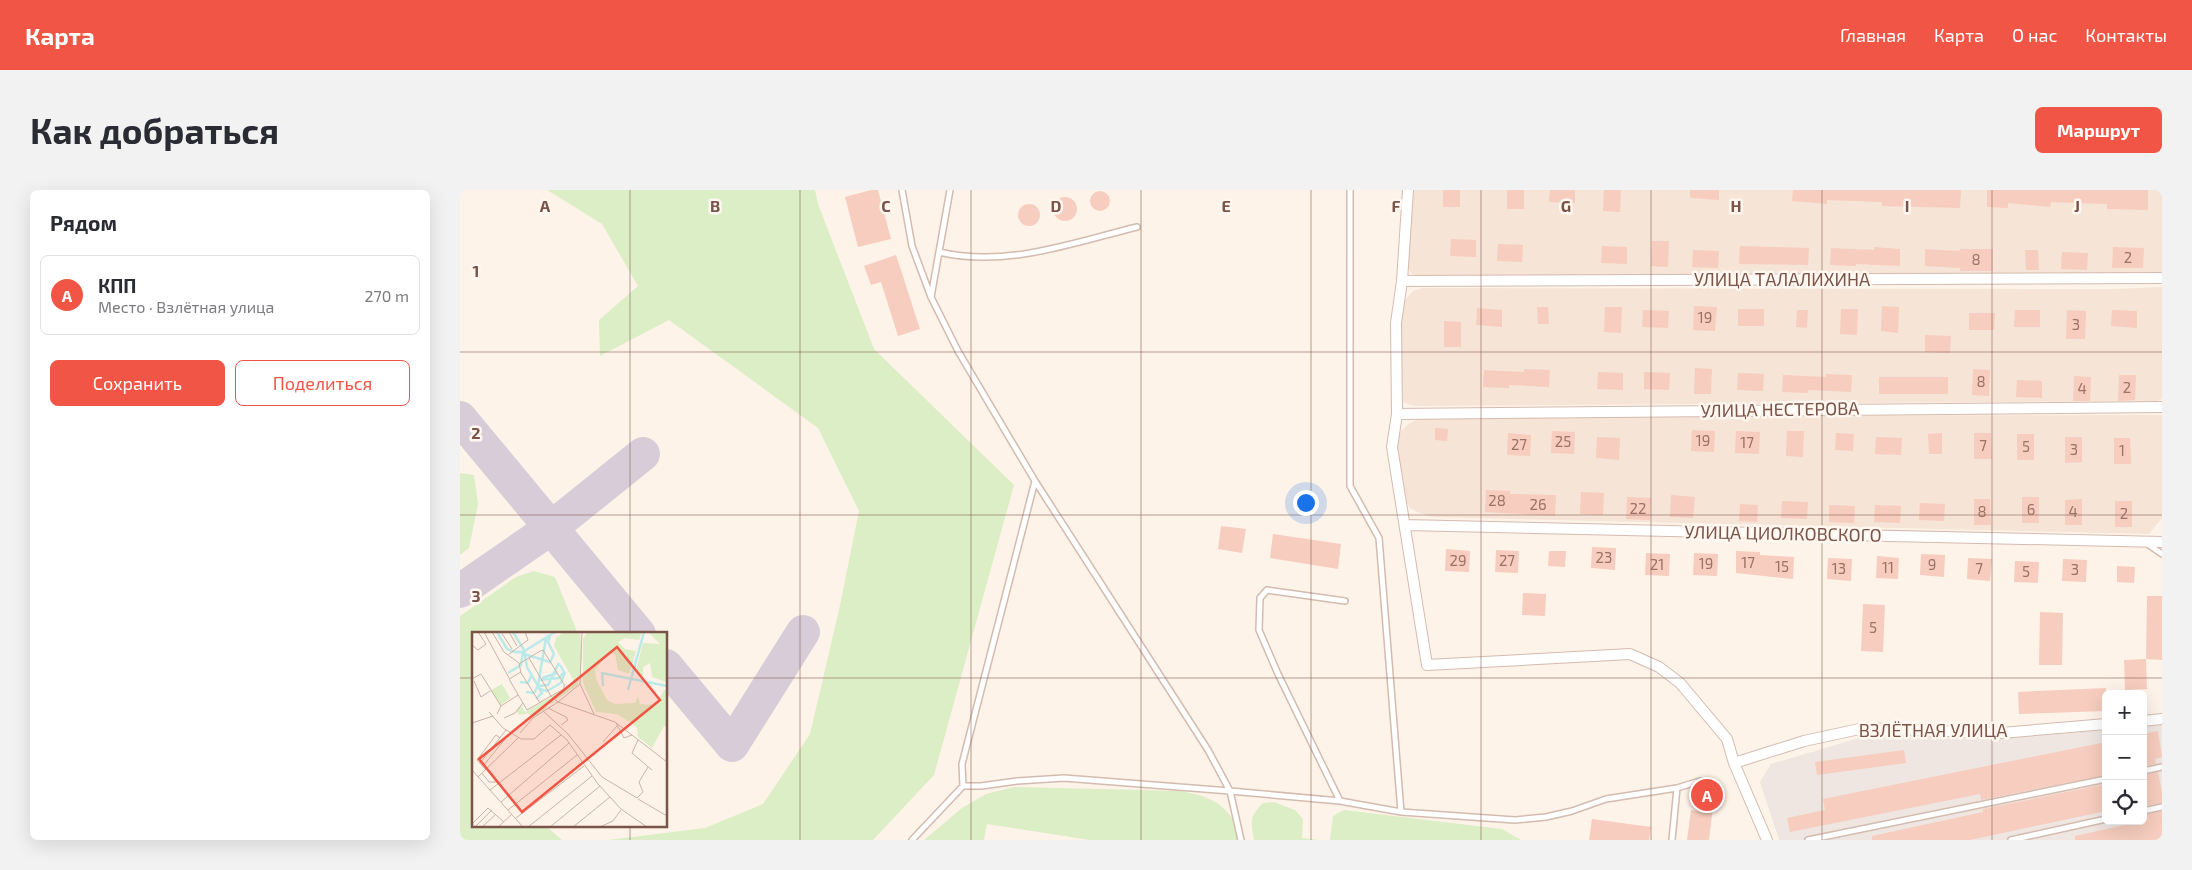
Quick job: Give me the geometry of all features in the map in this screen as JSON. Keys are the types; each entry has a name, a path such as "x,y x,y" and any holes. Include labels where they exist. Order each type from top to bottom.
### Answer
{"street":[{"path":"1408,190 1402,281 1396,322 1397,414 1392,447 1427,665 1630,654 1659,667 1680,683 1727,739 1734,763 1767,840"},
{"name":"УЛИЦА ТАЛАЛИХИНА","path":"1402,281 2162,278"},
{"name":"УЛИЦА НЕСТЕРОВА","path":"1397,414 2162,406"},
{"name":"УЛИЦА ЦИОЛКОВСКОГО","path":"1405,525 2162,542"},
{"path":"2147,721 2162,719"},
{"name":"ВЗЛЁТНАЯ УЛИЦА","path":"1734,763 1804,741 1864,728 2002,733 2102,724"}],"lane":[{"path":"902,190 912,246 931,298 958,351 1036,482 1208,750 1230,790 1241,840"},
{"path":"931,298 950,190"},
{"path":"1350,190 1350,486 1379,538 1401,812"},
{"path":"939,252 962,257 994,258 1029,254 1137,227"},
{"path":"912,840 963,786 962,764 1036,482"},
{"path":"2144,542 2162,554"},
{"path":"1340,801 1278,674 1259,630 1260,598 1267,590 1345,600"},
{"path":"2147,770 2162,767"},
{"path":"963,786 1064,778 1230,790 1340,801 1401,812 1515,820 1564,813 1606,799 1628,794 1677,788 1700,781"},
{"path":"1808,840 2102,780"},
{"path":"1672,840 1677,788"},
{"path":"2147,810 2162,807"},
{"path":"2010,840 2102,820"}],"shaded area":[{"path":"1412,190 2162,190 2162,273 1418,276 1412,274 1408,268"},
{"path":"2162,287 2162,399 2157,401 1414,406 1403,402 1400,397 1402,304 1413,291 1422,288 2116,289"},
{"path":"2162,415 2162,518 2149,534 1433,517 1419,513 1410,508 1407,503 1396,445 1399,434 1408,424 1426,416"},
{"path":"2162,725 2162,840 1779,840 1760,782 1771,764 1869,735 2005,738 2102,730 2102,825 2147,825 2147,727"}],"green space":[{"path":"547,190 815,190 818,204 874,349 1014,485 934,775 873,840 608,840 705,828 763,804 810,734 839,610 859,511 818,428 669,320 600,356 599,320 638,286 602,224"},
{"path":"460,473 474,475 478,504 469,548 460,555"},
{"path":"534,571 555,577 577,632 472,632 472,828 548,828 562,840 460,840 460,616 516,577"},
{"path":"1014,787 1181,791 1192,793 1212,800 1227,811 1237,828 1240,840 1090,840 987,824 984,840 924,840 962,808 986,794"},
{"path":"1274,802 1295,810 1303,819 1302,838 1319,840 1254,840 1252,820 1255,812 1263,803"},
{"path":"1344,810 1502,829 1521,840 1330,840 1333,816"}],"building":[{"path":"878,190 891,239 858,247 845,197"},
{"path":"1443,190 1460,190 1460,207 1443,207"},
{"path":"1507,190 1524,190 1524,209 1507,209"},
{"path":"1550,190 1575,190 1575,203 1549,202"},
{"path":"1604,190 1621,190 1620,212 1603,211"},
{"path":"1690,190 1719,190 1719,200 1690,198"},
{"path":"1793,190 1961,190 1960,208 1882,206 1882,202 1827,200 1827,204 1792,201"},
{"path":"1987,190 2148,190 2148,210 2107,209 2107,204 2051,202 2050,207 2008,203 2008,208 1987,207"},
{"path":"1100,191 1107,194 1110,201 1107,208 1100,211 1093,208 1090,201 1093,194"},
{"path":"1065,197 1070,198 1076,204 1076,214 1070,220 1065,221 1060,220 1054,214 1053,209 1054,204 1060,198"},
{"path":"1025,204 1033,204 1040,211 1040,219 1033,226 1025,226 1018,219 1018,211"},
{"path":"1451,239 1476,240 1476,257 1450,256"},
{"path":"1652,241 1669,241 1668,267 1651,266"},
{"path":"1498,244 1523,245 1522,262 1497,261"},
{"path":"1602,246 1627,247 1627,264 1601,263"},
{"path":"1740,246 1809,248 1808,265 1739,264"},
{"path":"1874,247 1900,249 1900,266 1830,265 1831,248 1874,250"},
{"path":"2113,247 2144,248 2143,268 2112,268"},
{"path":"1925,249 1960,251 1960,249 1993,249 1993,271 1960,271 1960,268 1925,266"},
{"path":"1693,250 1719,251 1718,268 1692,267"},
{"path":"2025,250 2038,250 2039,270 2026,270"},
{"path":"2062,252 2088,253 2087,270 2061,269"},
{"path":"896,255 920,329 898,336 881,282 871,285 864,266"},
{"path":"1694,306 1717,307 1715,331 1693,330"},
{"path":"1882,306 1899,307 1898,333 1881,331"},
{"path":"1537,307 1548,307 1549,324 1538,324"},
{"path":"1605,307 1622,307 1621,333 1604,332"},
{"path":"1477,308 1502,310 1502,327 1476,325"},
{"path":"1738,309 1764,309 1764,326 1738,326"},
{"path":"1841,309 1858,309 1857,335 1840,334"},
{"path":"1643,310 1669,311 1668,328 1642,327"},
{"path":"1797,310 1808,310 1807,328 1796,327"},
{"path":"2015,310 2040,310 2040,327 2014,327"},
{"path":"2067,310 2086,311 2085,339 2066,339"},
{"path":"2112,310 2137,311 2137,328 2111,326"},
{"path":"1969,313 1995,313 1994,330 1969,330"},
{"path":"1444,321 1461,322 1461,347 1444,347"},
{"path":"1925,335 1951,336 1950,353 1925,352"},
{"path":"1695,368 1712,369 1711,394 1694,394"},
{"path":"1524,369 1550,370 1549,387 1509,385 1509,388 1483,387 1484,370 1524,372"},
{"path":"1973,369 1990,370 1989,396 1972,395"},
{"path":"1598,372 1623,373 1623,390 1597,389"},
{"path":"1644,372 1670,373 1669,390 1644,389"},
{"path":"1738,373 1764,374 1763,391 1737,390"},
{"path":"1826,374 1852,375 1851,392 1808,390 1808,393 1782,392 1783,375 1826,377"},
{"path":"2119,375 2136,375 2135,400 2118,401"},
{"path":"2074,376 2091,377 2090,401 2073,401"},
{"path":"1879,377 1948,377 1948,394 1879,394"},
{"path":"2017,380 2042,381 2042,398 2016,397"},
{"path":"1435,428 1448,429 1447,441 1435,440"},
{"path":"1692,430 1715,431 1714,452 1691,451"},
{"path":"1552,431 1575,432 1574,454 1551,453"},
{"path":"1736,431 1760,432 1759,454 1735,453"},
{"path":"1787,431 1804,431 1803,457 1786,456"},
{"path":"1508,433 1531,435 1530,456 1507,455"},
{"path":"1836,433 1854,434 1853,451 1835,450"},
{"path":"1942,433 1942,454 1929,454 1928,434"},
{"path":"1974,433 1991,433 1992,459 1974,459"},
{"path":"2017,434 2034,434 2034,460 2017,460"},
{"path":"1597,437 1620,438 1619,460 1596,458"},
{"path":"1876,437 1902,438 1901,455 1875,454"},
{"path":"2065,437 2082,437 2082,462 2065,463"},
{"path":"2114,438 2130,438 2131,464 2114,464"},
{"path":"1486,490 1510,491 1510,494 1556,495 1555,516 1485,512"},
{"path":"1581,492 1604,493 1603,515 1580,514"},
{"path":"1671,495 1695,497 1693,518 1670,517"},
{"path":"1627,497 1651,498 1650,520 1626,519"},
{"path":"2022,497 2039,497 2039,523 2022,523"},
{"path":"1974,499 1990,499 1991,525 1974,525"},
{"path":"2082,499 2082,525 2065,525 2065,500"},
{"path":"1782,501 1808,502 1807,519 1781,518"},
{"path":"2115,501 2132,501 2132,527 2115,527"},
{"path":"1920,503 1945,504 1944,521 1919,520"},
{"path":"1740,504 1758,505 1757,522 1739,521"},
{"path":"1829,505 1855,506 1854,523 1829,522"},
{"path":"1875,505 1901,506 1900,523 1874,522"},
{"path":"1221,526 1246,529 1242,553 1218,549"},
{"path":"1273,534 1341,544 1338,569 1270,558"},
{"path":"1592,547 1616,548 1615,570 1591,568"},
{"path":"1446,549 1470,551 1469,572 1445,571"},
{"path":"1496,550 1519,551 1518,573 1495,572"},
{"path":"1549,551 1566,551 1565,567 1548,566"},
{"path":"1736,551 1760,552 1760,555 1794,557 1793,579 1736,573"},
{"path":"1646,553 1670,554 1669,576 1645,575"},
{"path":"1694,553 1718,554 1717,576 1693,575"},
{"path":"1921,554 1945,555 1944,577 1920,575"},
{"path":"1877,556 1899,558 1898,579 1876,578"},
{"path":"1828,558 1852,559 1851,581 1827,579"},
{"path":"1968,558 1992,559 1990,581 1967,579"},
{"path":"2063,559 2087,560 2086,582 2062,581"},
{"path":"2015,561 2039,562 2038,583 2014,582"},
{"path":"2117,566 2135,567 2134,583 2117,582"},
{"path":"1523,593 1546,594 1545,616 1522,615"},
{"path":"2147,596 2162,596 2162,660 2146,659"},
{"path":"1863,604 1885,605 1883,652 1861,651"},
{"path":"2040,612 2063,613 2062,665 2039,665"},
{"path":"2146,659 2147,689 2125,690 2124,660"},
{"path":"2106,688 2106,690 2102,690 2102,711 2019,714 2018,692"},
{"path":"2158,731 2162,757 2155,759 2156,764 2147,765 2147,735 2147,733"},
{"path":"2102,743 2102,776 1981,800 1980,794 1790,832 1787,818 1825,810 1823,799"},
{"path":"1904,750 1906,763 1817,775 1815,762"},
{"path":"2158,772 2162,803 2147,805 2147,774"},
{"path":"2102,785 2102,812 1970,840 1872,840 1872,836 1983,812 1983,809"},
{"path":"1700,789 1715,791 1709,840 1687,840 1691,810 1697,811"},
{"path":"2162,811 2162,840 2075,840 2075,836 2125,825 2147,825 2147,814"},
{"path":"1592,819 1651,827 1649,840 1589,840"}],"taxiway":[{"path":"460,418 637,632"},
{"path":"460,591 551,528 643,454"},
{"path":"668,668 732,745 803,632"}],"place":[{"name":"КПП","path":"1707,795"}]}
